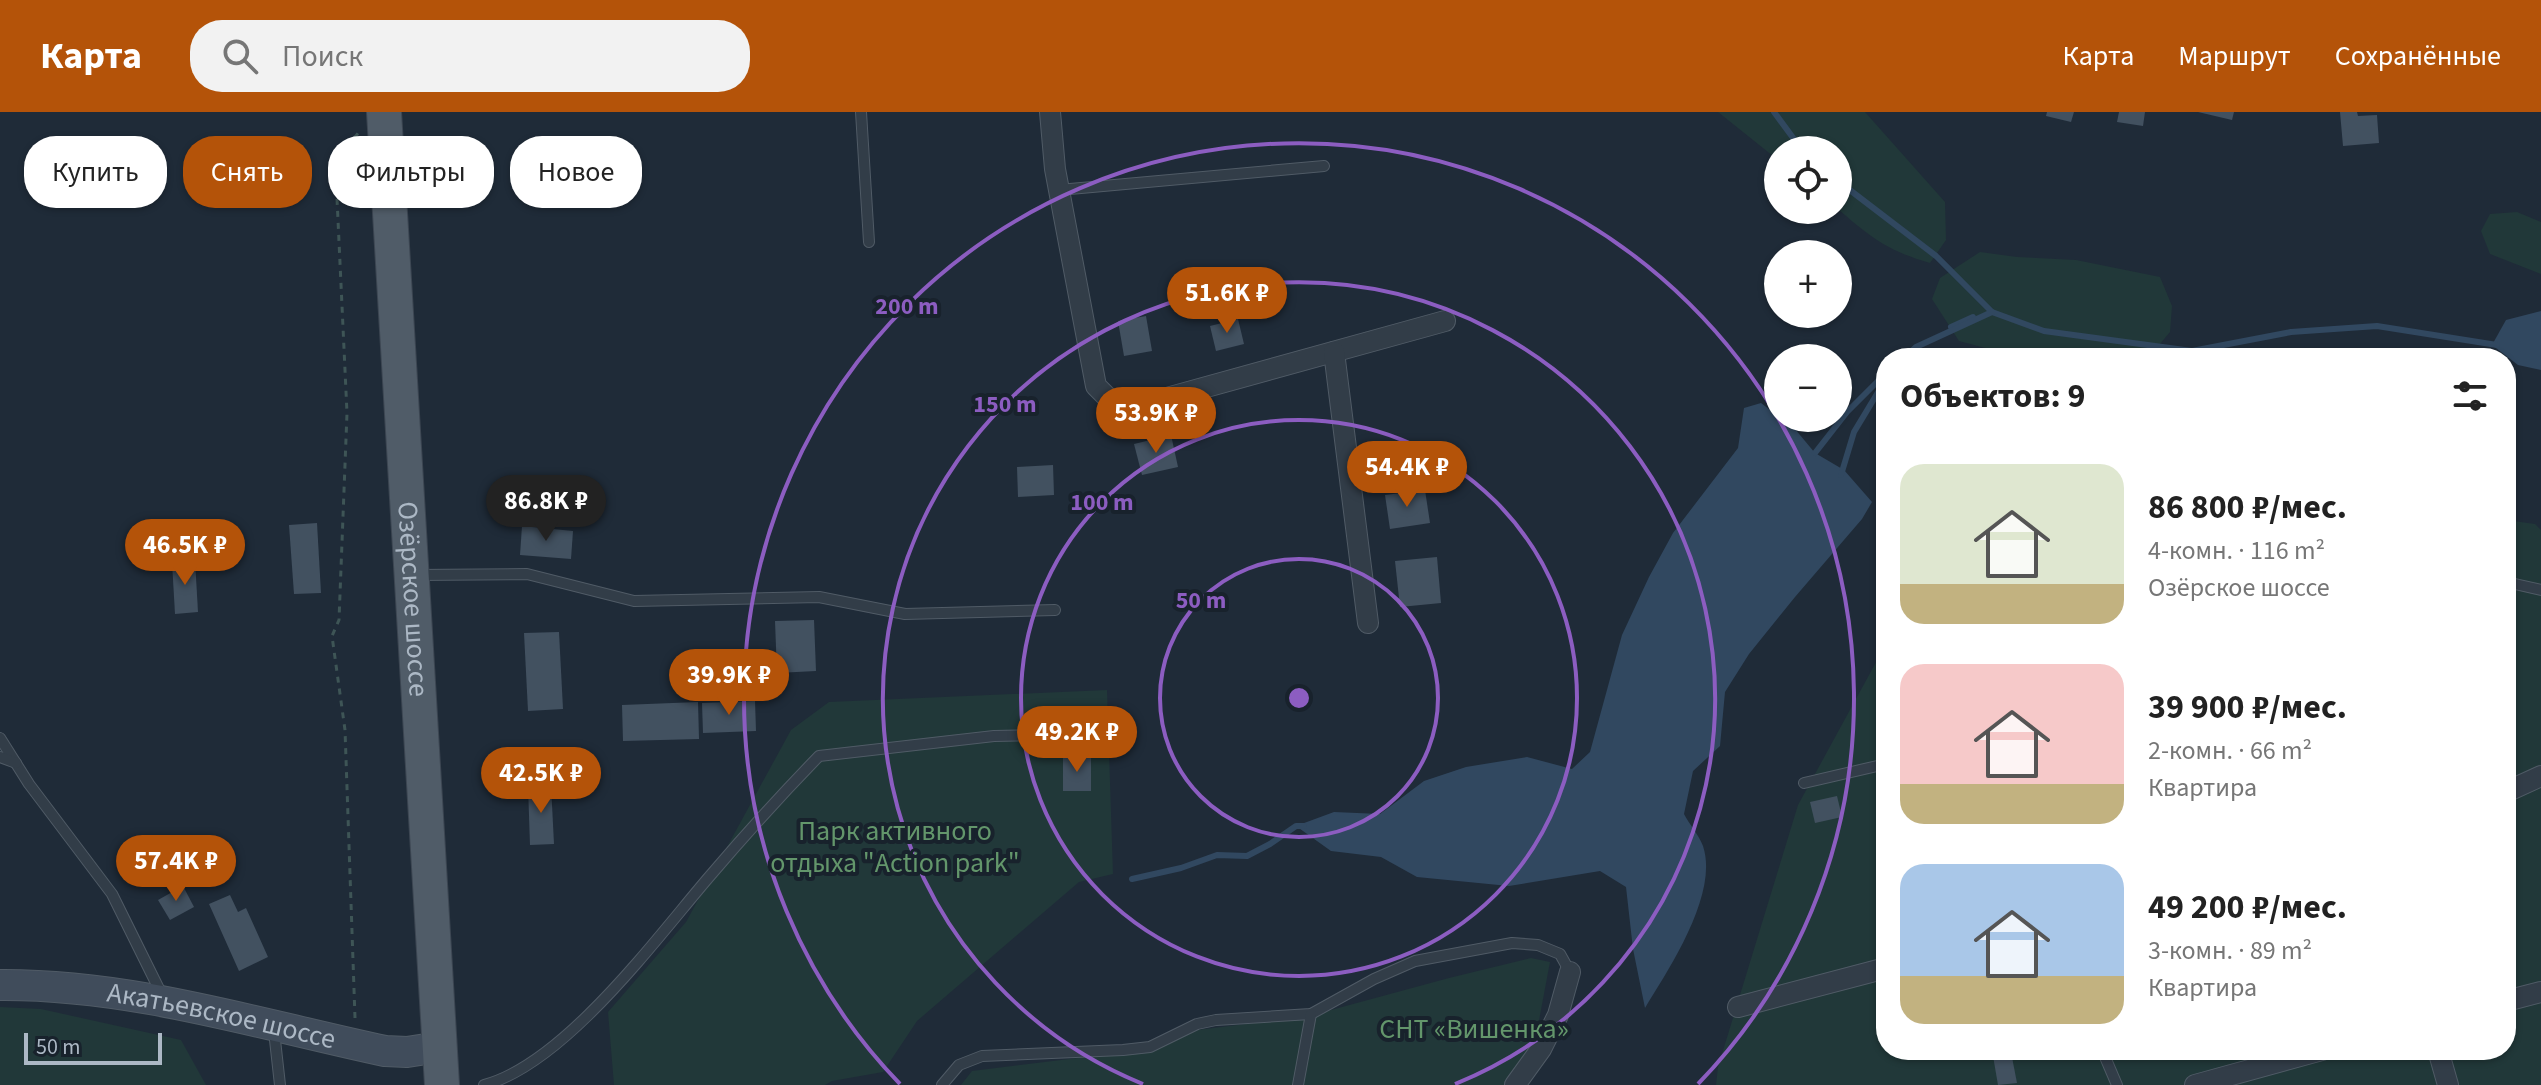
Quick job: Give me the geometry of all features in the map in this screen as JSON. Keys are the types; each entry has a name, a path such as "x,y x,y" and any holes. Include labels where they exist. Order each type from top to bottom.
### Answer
{"main road":[{"name":"Озёрское шоссе","path":"371,117 410,575 442,1085"},
{"name":"Акатьевское шоссе","path":"0,985 71,988 166,1002 385,1051 407,1052 439,1047"}],"street":[{"path":"1050,112 1059,190 1096,386 1109,399 1145,404 1445,321"},
{"path":"1334,352 1368,623"},
{"path":"2516,787 2541,776"},
{"path":"1738,1007 1876,971"},
{"path":"1515,1085 1541,1049 1558,1015 1570,972"},
{"path":"2516,998 2541,992"},
{"path":"2195,1085 2286,1060"},
{"path":"2441,1060 2448,1085"}],"lane":[{"path":"861,112 869,242"},
{"path":"1059,190 1324,166"},
{"path":"410,575 527,574 634,601 819,597 905,614 1055,610"},
{"path":"2516,584 2541,590"},
{"path":"484,1085 531,1065 564,1037 619,982 728,855 819,756 994,736 1048,735"},
{"path":"0,738 112,894 166,1002"},
{"path":"0,757 16,763"},
{"path":"1804,783 1876,766"},
{"path":"942,1085 959,1065 982,1056 1150,1047 1197,1024 1216,1020 1311,1014 1374,979 1415,961 1512,943 1538,945 1560,954 1570,972"},
{"path":"1298,1085 1311,1014"},
{"path":"274,1025 280,1085"},
{"path":"2106,1060 2117,1085"}],"path":[{"path":"356,1045 345,730 332,636 339,620 347,413 336,177 342,153 371,117"}],"green space":[{"path":"1718,112 1865,112 1945,202 1946,240 1930,263 1891,248 1852,220 1852,136 1764,136 1764,149"},
{"path":"2517,212 2541,222 2541,274 2490,254 2481,231 2490,214"},
{"path":"1980,252 2076,260 2160,277 2172,306 2170,332 2156,348 1985,348 1959,341 1932,299 1940,278"},
{"path":"2516,521 2535,524 2541,530 2541,1085 1716,1085 1718,1067 1798,805 1876,662 1876,1060 2516,1060"},
{"name":"Парк активного отдыха \"Action park\"","path":"1107,690 1113,874 1079,882 917,1021 883,1072 825,1085 614,1085 608,1012 686,922 791,730 829,702"},
{"name":"СНТ «Вишенка»","path":"1531,958 1550,962 1535,1042 1504,1085 961,1085 972,1071 1094,1056 1189,1031 1309,1016"},
{"path":"0,1007 41,1009 181,1040 206,1085 0,1085"}],"water":[{"path":"2541,311 2541,370 2516,363 2516,348 2496,348 2492,345 2506,320"},
{"path":"1761,403 1764,405 1764,432 1798,432 1815,453 1844,470 1872,502 1862,519 1749,654 1725,692 1720,746 1693,771 1684,814 1703,846 1706,865 1704,886 1689,930 1645,1008 1633,949 1626,887 1600,871 1509,886 1417,877 1381,857 1331,851 1296,826 1334,812 1380,814 1424,781 1466,767 1527,757 1572,769 1590,752 1622,635 1649,577 1673,533 1738,448 1744,408"}],"building":[{"path":"2047,112 2074,112 2071,122 2046,116"},
{"path":"2119,112 2145,112 2143,126 2117,122"},
{"path":"2198,112 2234,112 2232,120"},
{"path":"2340,112 2357,112 2358,116 2377,115 2379,143 2343,146"},
{"path":"1146,316 1152,351 1124,356 1118,321"},
{"path":"1238,319 1244,344 1216,351 1210,326"},
{"path":"1171,435 1178,467 1142,475 1134,444"},
{"path":"1053,465 1054,495 1018,497 1017,467"},
{"path":"1425,490 1430,523 1390,529 1385,495"},
{"path":"317,523 321,593 294,594 289,525"},
{"path":"522,526 573,531 571,559 520,555"},
{"path":"1437,557 1441,603 1400,607 1395,561"},
{"path":"195,560 198,612 175,614 172,562"},
{"path":"814,620 816,671 777,673 775,621"},
{"path":"559,632 563,709 528,711 524,633"},
{"path":"755,701 756,731 703,733 702,703"},
{"path":"698,702 699,739 623,741 622,705"},
{"path":"1063,758 1091,758 1091,791 1063,791"},
{"path":"551,785 554,844 530,845 528,786"},
{"path":"1837,796 1842,817 1815,823 1810,802"},
{"path":"183,886 194,907 170,920 158,900"},
{"path":"230,895 238,912 246,908 268,957 239,971 209,904"},
{"path":"1994,1060 2013,1060 2017,1083 1998,1085"}],"waterway":[{"path":"1774,112 1792,136"},
{"path":"1852,192 1936,256 1992,312 2044,331 2170,348"},
{"path":"1915,348 1992,312"},
{"path":"1951,327 1973,317"},
{"path":"2208,348 2291,332 2377,326 2497,345"},
{"path":"1815,453 1847,412 1876,383"},
{"path":"1841,475 1854,432 1876,396"},
{"path":"1132,879 1181,868 1217,855 1247,856 1296,826 1304,826"}]}
